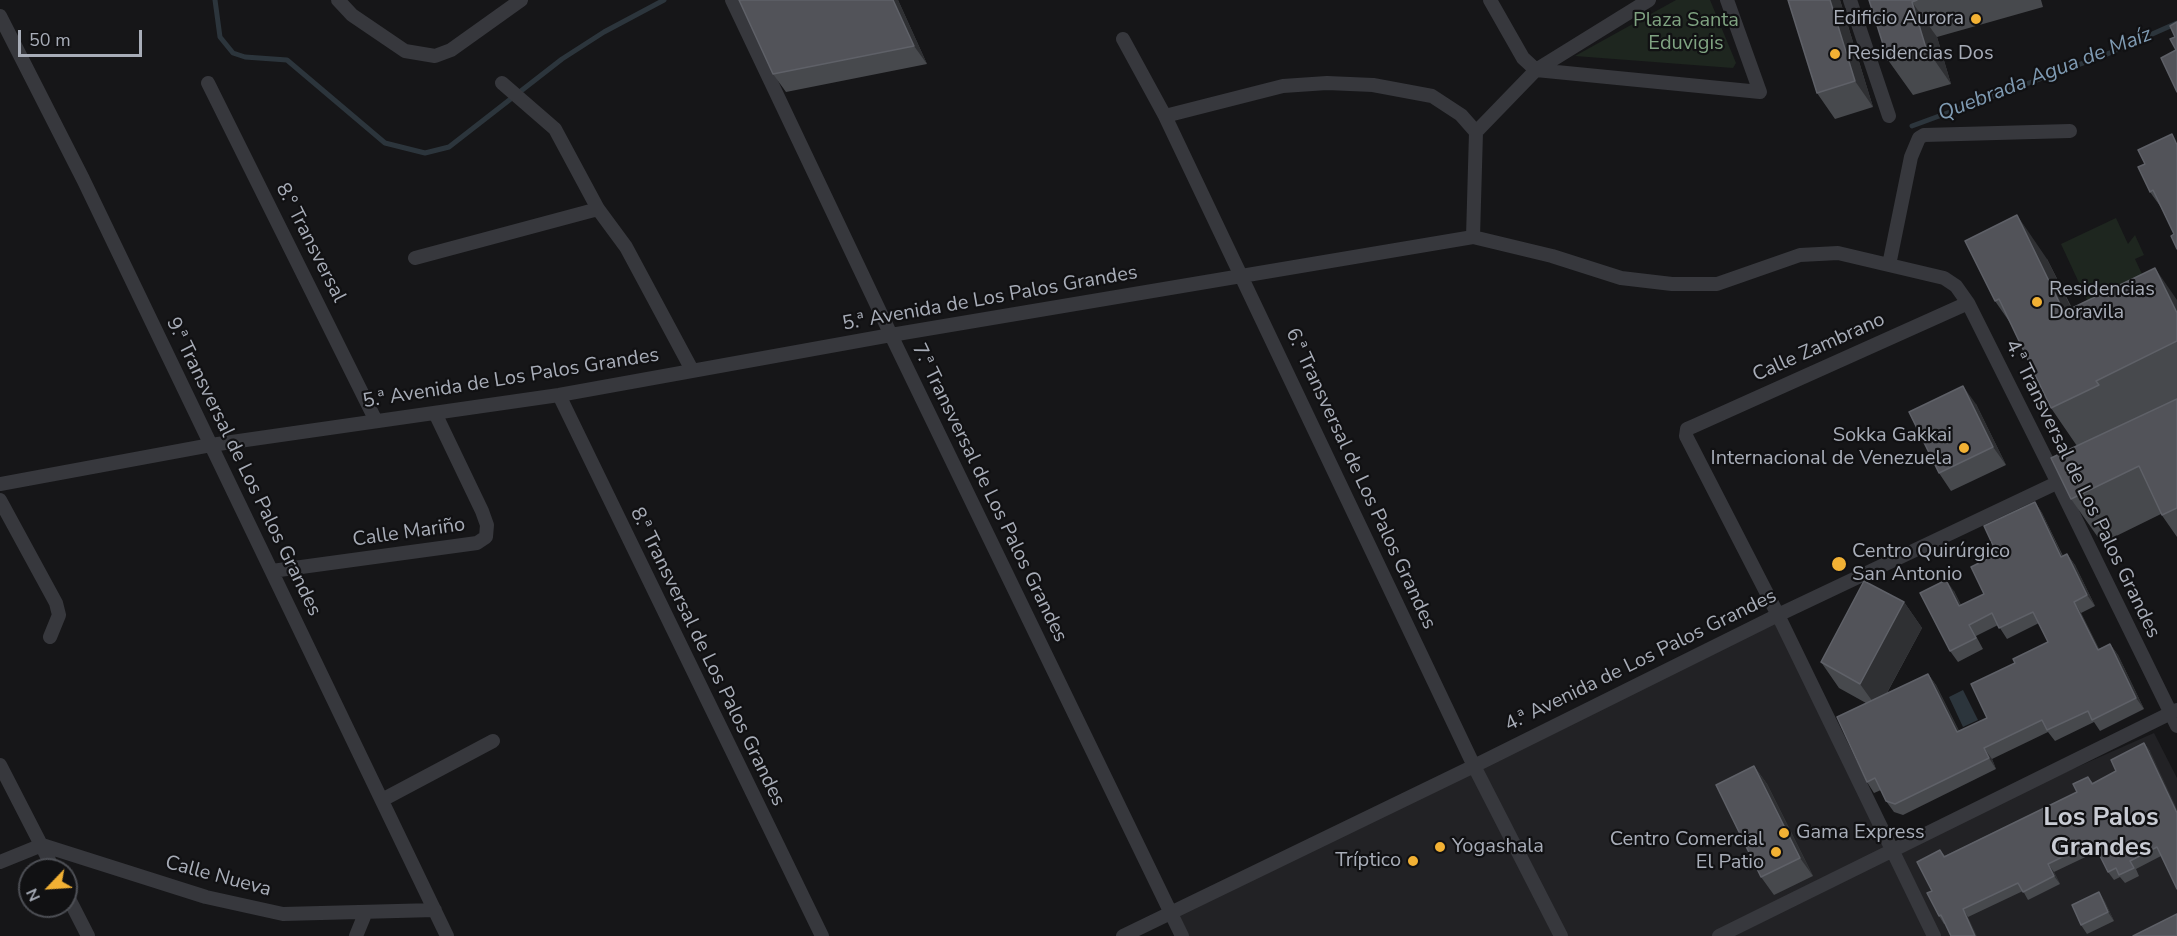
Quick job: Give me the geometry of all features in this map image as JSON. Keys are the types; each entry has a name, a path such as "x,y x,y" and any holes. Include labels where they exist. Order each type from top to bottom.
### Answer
{"street":[{"path":"338,0 352,15 405,51 435,57 451,50 521,0"},
{"name":"7.ª Transversal de Los Palos Grandes","path":"732,0 891,335 1182,936"},
{"path":"1490,0 1523,58 1536,70 1760,92 1727,0"},
{"path":"1473,237 1476,132 1536,70 1649,0"},
{"path":"1850,0 1889,116"},
{"name":"9.ª Transversal de Los Palos Grandes","path":"0,16 211,445 447,936"},
{"name":"6.ª Transversal de Los Palos Grandes","path":"1123,39 1165,116 1474,766 1561,936"},
{"name":"8.° Transversal","path":"207,83 376,421"},
{"path":"502,83 555,129 598,209 626,248 692,370"},
{"path":"1165,116 1283,86 1373,85 1432,96 1461,116 1476,132"},
{"path":"1889,265 1911,156 1919,138 1924,135 2070,131"},
{"path":"415,258 598,209"},
{"name":"5.ª Avenida de Los Palos Grandes","path":"0,484 211,445 559,395 891,335 1473,237 1552,256 1621,279 1672,284 1717,284 1800,255 1838,253 1944,278 1956,286 1968,303"},
{"name":"Calle Zambrano","path":"1778,615 1686,436 1687,429 1968,303"},
{"name":"4.ª Transversal de Los Palos Grandes","path":"1968,303 2175,716"},
{"name":"8.ª Transversal de Los Palos Grandes","path":"559,395 822,936"},
{"name":"Calle Mariño","path":"272,571 477,543 486,537 487,525 482,511 435,413"},
{"name":"4.ª Avenida de Los Palos Grandes","path":"1123,936 1474,766 1778,615 2078,473"},
{"path":"0,500 56,603 59,615 50,638"},
{"path":"1778,615 1934,936"},
{"path":"1719,936 1892,850 2175,716"},
{"path":"382,800 493,741"},
{"path":"0,765 48,858"},
{"path":"0,862 42,845"},
{"name":"Calle Nueva","path":"42,845 206,897 283,914 365,914 435,910"},
{"path":"356,936 365,914"},
{"path":"78,916 88,936"}],"shaded area":[{"path":"1778,615 1892,849 2154,733 2177,778 2177,936 1182,936 1171,912"},
{"path":"1963,690 1978,720 1963,727 1949,697"}],"green space":[{"name":"Plaza Santa Eduvigis","path":"1676,0 1710,0 1736,63 1733,68 1575,56"},
{"path":"2116,218 2128,244 2135,235 2144,255 2135,259 2148,287 2093,313 2061,244"}],"building":[{"path":"739,0 893,0 914,46 773,74"},
{"path":"1788,0 1830,0 1855,81 1817,93"},
{"path":"1869,0 1917,0 1912,2 1926,48 1888,60"},
{"path":"2177,22 2177,92 2161,58 2176,50 2170,39 2175,37 2170,26"},
{"path":"2172,134 2177,145 2177,249 2171,236 2174,234 2153,190 2150,192 2138,167 2145,164 2138,150"},
{"path":"2017,215 2064,312 2155,268 2177,313 2177,341 2096,381 2099,385 2051,408 1999,299 1995,301 1965,241"},
{"name":"Sokka Gakkai Internacional de Venezuela","path":"1963,386 1993,447 1939,473 1909,412"},
{"path":"2177,399 2177,508 2162,515 2139,466 2071,499 2051,458"},
{"path":"2035,502 2061,557 2067,554 2087,595 2074,602 2098,650 2110,644 2136,698 2092,720 2088,711 2047,730 2042,720 1984,748 1989,758 1895,804 1886,801 1875,778 1867,782 1837,717 1928,674 1957,732 1987,718 1971,684 2015,663 2013,659 2048,642 2033,612 1999,628 1992,613 1969,625 1976,638 1950,651 1920,593 1946,580 1959,606 1984,594 1971,567 1997,554 1984,526"},
{"path":"1864,581 1904,602 1860,684 1821,662"},
{"path":"2144,743 2177,813 2177,889 2157,847 2130,861 2134,868 2119,875 2116,868 2108,872 2093,842 2048,864 2054,876 2023,892 2018,883 1963,909 1975,936 1951,936 1927,893 1932,891 1917,862 1940,850 1944,857 2077,792 2073,784 2088,777 2092,784 2116,771 2111,760"},
{"name":"Centro Comercial El Patio","path":"1754,766 1800,858 1761,877 1716,785"},
{"path":"2099,892 2108,912 2081,925 2072,905"},
{"path":"2177,914 2177,936 2133,936"}],"waterway":[{"name":"Quebrada Agua de Maíz","path":"215,0 220,37 233,53 245,57 287,60 385,143 425,153 449,147 562,59 604,32 664,0"},
{"name":"Quebrada Agua de Maíz","path":"1912,126 2105,55 2177,23"}],"place":[{"name":"Edificio Aurora","path":"1976,19"},
{"name":"Residencias Dos","path":"1835,54"},
{"name":"Residencias Doravila","path":"2037,302"},
{"name":"Sokka Gakkai Internacional de Venezuela","path":"1964,448"},
{"name":"Centro Quirúrgico San Antonio","path":"1839,564"},
{"name":"Gama Express","path":"1784,833"},
{"name":"Yogashala","path":"1440,847"},
{"name":"Centro Comercial El Patio","path":"1776,852"},
{"name":"Tríptico","path":"1413,861"}],"district":[{"name":"Los Palos Grandes","path":"2101,834"}]}
